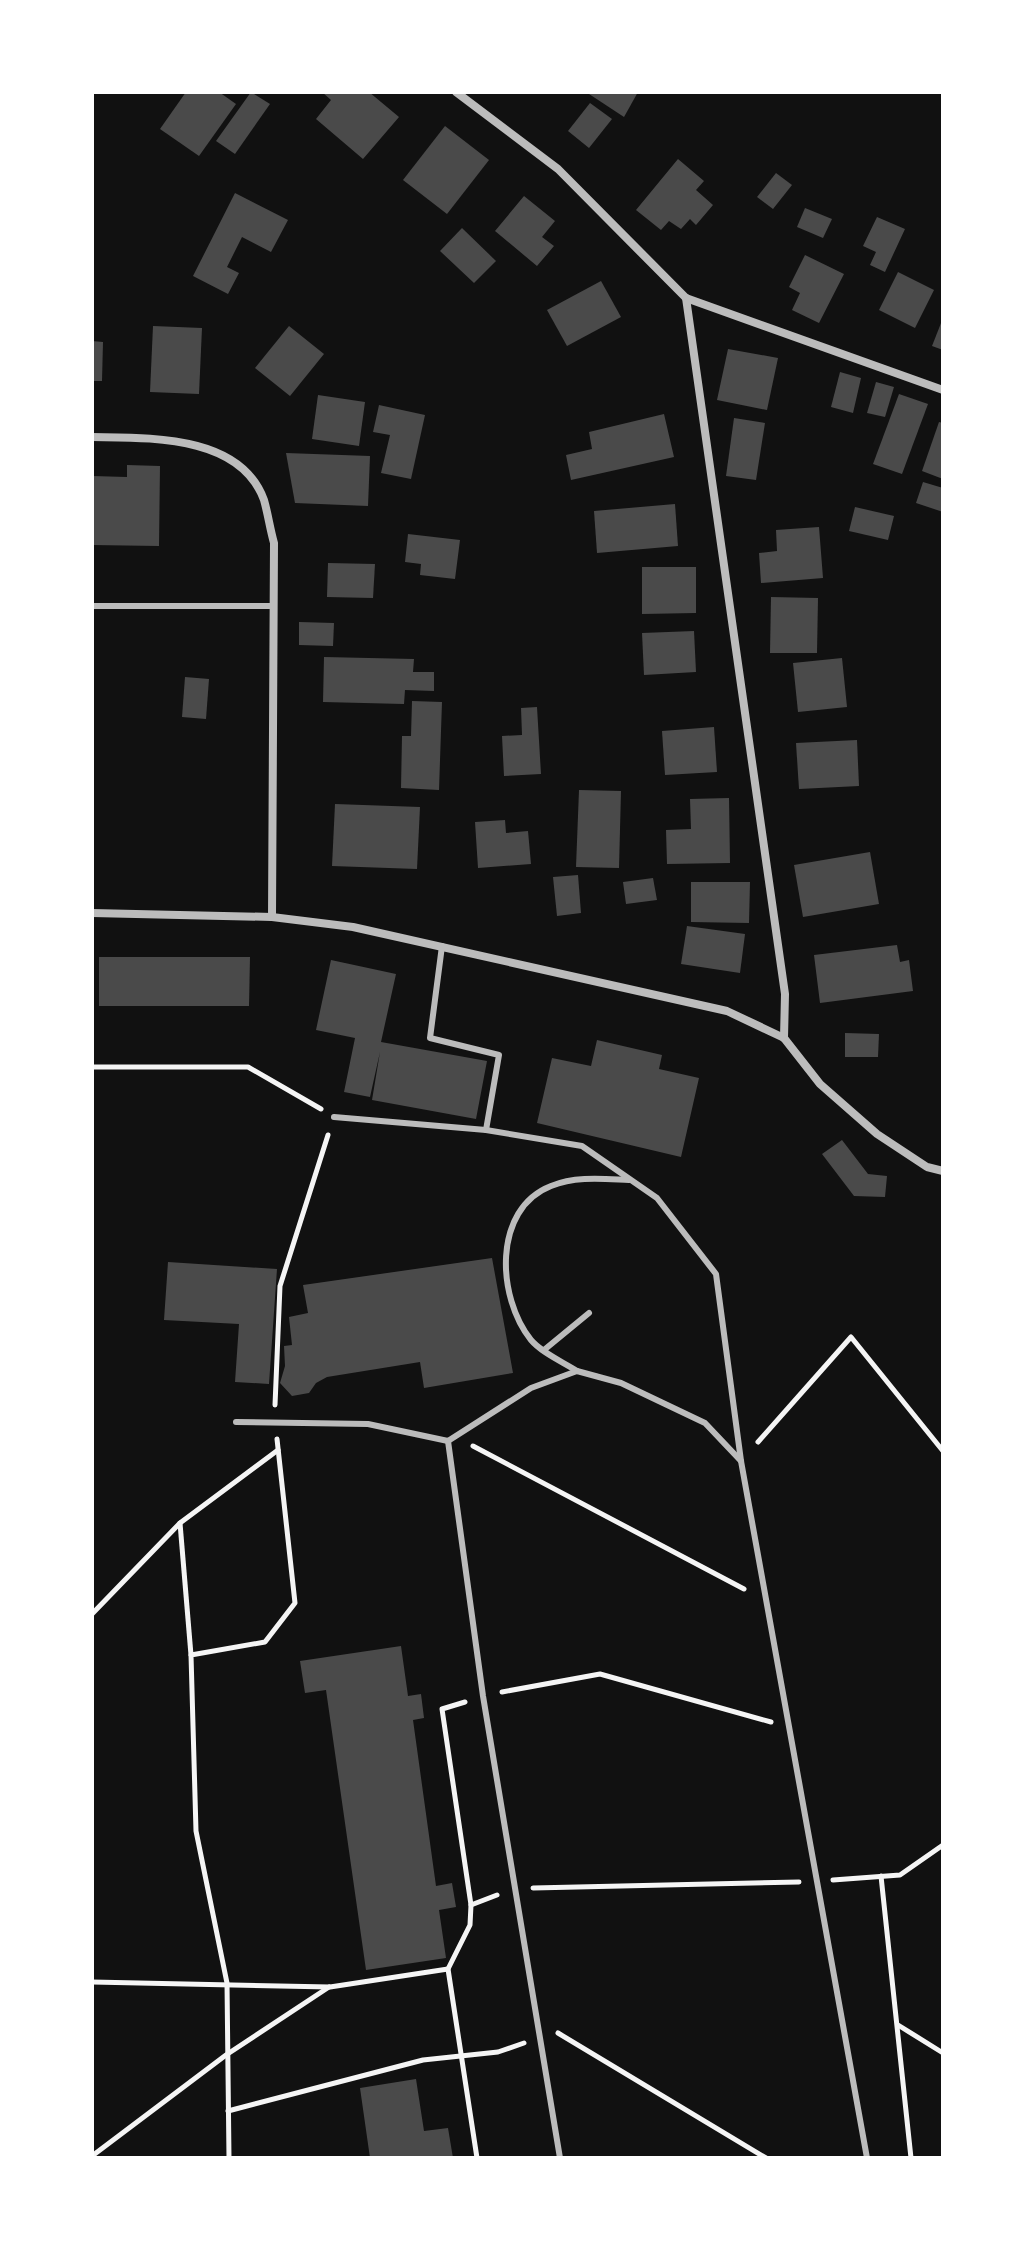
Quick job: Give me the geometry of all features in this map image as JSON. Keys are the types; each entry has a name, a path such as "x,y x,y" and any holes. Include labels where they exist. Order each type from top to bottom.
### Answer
{"street":[{"path":"456,92 558,169 686,298 943,390"},
{"path":"686,298 785,994 784,1038"},
{"path":"92,437 166,438 210,450 240,467 263,498 274,543 272,917"},
{"path":"92,913 272,917 353,927 727,1011 784,1038 820,1084 877,1134 927,1167 943,1171"}],"lane":[{"path":"92,606 273,606"},
{"path":"442,946 430,1038 499,1055 486,1130"},
{"path":"334,1117 486,1130 582,1146 657,1198 716,1274 741,1461 867,2158"},
{"path":"631,1180 583,1178 548,1186 524,1206 510,1226 506,1262 509,1288 518,1316 532,1342 544,1350 577,1371 621,1383 705,1423 741,1461"},
{"path":"544,1350 589,1313"},
{"path":"236,1422 368,1424 448,1441 531,1388 577,1371"},
{"path":"448,1441 483,1696 560,2158"}],"path":[{"path":"92,1067 248,1067 334,1117 280,1286 274,1423 295,1603 265,1642 191,1655"},
{"path":"741,1461 851,1337 943,1451"},
{"path":"455,1436 766,1601"},
{"path":"92,1614 180,1523 279,1449"},
{"path":"180,1523 191,1655 196,1831 227,1983 229,2158"},
{"path":"477,2158 448,1969 470,1925 471,1905 442,1709 483,1696 600,1674 788,1727"},
{"path":"471,1905 514,1889 815,1881 900,1875 943,1845"},
{"path":"881,1876 911,2158"},
{"path":"92,1982 330,1987 448,1969"},
{"path":"92,2156 226,2055 330,1987"},
{"path":"537,2020 766,2158"},
{"path":"897,2025 943,2053"},
{"path":"228,2111 423,2060 498,2052 540,2037"}],"building":[{"path":"186,92 219,92 236,104 199,156 160,129"},
{"path":"251,92 270,104 235,154 216,141"},
{"path":"322,92 369,92 399,117 363,159 316,119 331,100"},
{"path":"586,92 638,92 624,117"},
{"path":"590,103 612,119 589,148 568,131"},
{"path":"445,126 489,160 447,214 403,180"},
{"path":"678,159 704,181 696,190 713,205 696,225 690,219 681,229 669,221 661,230 636,210"},
{"path":"776,173 792,185 773,209 757,197"},
{"path":"235,193 288,220 271,252 242,237 227,267 239,273 228,294 193,276"},
{"path":"524,196 555,221 542,237 554,246 537,266 495,231"},
{"path":"805,208 832,219 823,238 797,227"},
{"path":"877,217 905,229 885,272 870,265 876,252 863,246"},
{"path":"462,228 496,261 474,283 440,251"},
{"path":"805,255 844,274 819,323 792,310 800,293 789,287"},
{"path":"898,272 934,290 915,328 879,310"},
{"path":"601,281 621,317 567,346 547,310"},
{"path":"943,318 943,350 932,346"},
{"path":"153,326 202,328 199,394 150,392"},
{"path":"289,326 324,354 290,396 255,368"},
{"path":"92,341 103,342 102,381 92,381"},
{"path":"728,349 778,358 767,410 717,400"},
{"path":"840,372 861,378 853,413 831,407"},
{"path":"876,382 894,387 885,417 867,413"},
{"path":"899,394 928,404 902,474 873,464"},
{"path":"318,395 365,402 359,446 312,439"},
{"path":"379,405 425,415 411,479 381,473 390,435 373,432"},
{"path":"664,414 674,457 571,480 566,455 592,449 589,432"},
{"path":"734,418 765,423 756,480 726,476"},
{"path":"939,422 943,423 943,479 922,471"},
{"path":"286,453 370,456 368,506 295,503"},
{"path":"127,465 160,466 159,546 92,545 92,476 127,477"},
{"path":"923,482 943,488 943,512 916,503"},
{"path":"675,504 678,546 597,553 594,511"},
{"path":"855,507 894,516 888,540 849,531"},
{"path":"819,527 823,578 761,583 759,553 777,551 776,530"},
{"path":"408,534 460,540 455,579 420,575 421,564 405,562"},
{"path":"328,563 375,564 373,598 327,597"},
{"path":"642,567 696,567 696,613 642,614"},
{"path":"771,597 818,598 817,653 770,653"},
{"path":"299,622 334,623 333,646 299,645"},
{"path":"694,631 696,672 644,675 642,633"},
{"path":"324,657 414,659 413,672 434,672 434,691 405,690 404,704 323,702"},
{"path":"842,658 847,707 798,712 793,663"},
{"path":"185,677 209,679 206,719 182,717"},
{"path":"412,701 442,702 439,790 401,788 402,736 411,736"},
{"path":"537,707 541,774 504,776 502,736 522,735 521,708"},
{"path":"714,727 717,772 665,775 662,731"},
{"path":"857,740 859,786 799,789 796,743"},
{"path":"579,790 621,791 619,868 576,867"},
{"path":"729,798 730,863 667,864 666,830 691,829 690,799"},
{"path":"335,804 420,807 417,869 332,866"},
{"path":"505,820 506,833 528,831 531,864 478,868 475,822"},
{"path":"870,852 879,904 803,917 794,865"},
{"path":"578,875 581,913 557,916 553,877"},
{"path":"653,878 657,900 626,904 623,882"},
{"path":"691,882 750,882 749,923 691,922"},
{"path":"687,926 745,934 740,973 681,964"},
{"path":"897,945 900,962 909,960 913,991 820,1003 814,955"},
{"path":"99,957 250,957 249,1006 99,1006"},
{"path":"331,960 396,974 381,1042 487,1061 476,1119 372,1100 380,1052 370,1097 344,1092 355,1038 316,1030"},
{"path":"845,1033 879,1034 878,1057 845,1057"},
{"path":"597,1040 662,1055 659,1069 699,1078 681,1157 537,1123 552,1058 591,1066"},
{"path":"842,1140 868,1174 887,1176 885,1197 854,1196 822,1154"},
{"path":"492,1258 513,1373 424,1388 420,1362 327,1377 316,1383 309,1393 292,1396 280,1383 285,1366 284,1346 292,1345 289,1317 308,1313 303,1285"},
{"path":"168,1262 277,1269 269,1384 235,1382 239,1324 164,1320"},
{"path":"401,1646 408,1696 421,1694 424,1718 413,1720 436,1886 452,1883 456,1907 439,1910 446,1958 366,1970 326,1690 305,1693 300,1661"},
{"path":"416,2079 424,2131 448,2128 453,2158 370,2158 360,2088"}]}
